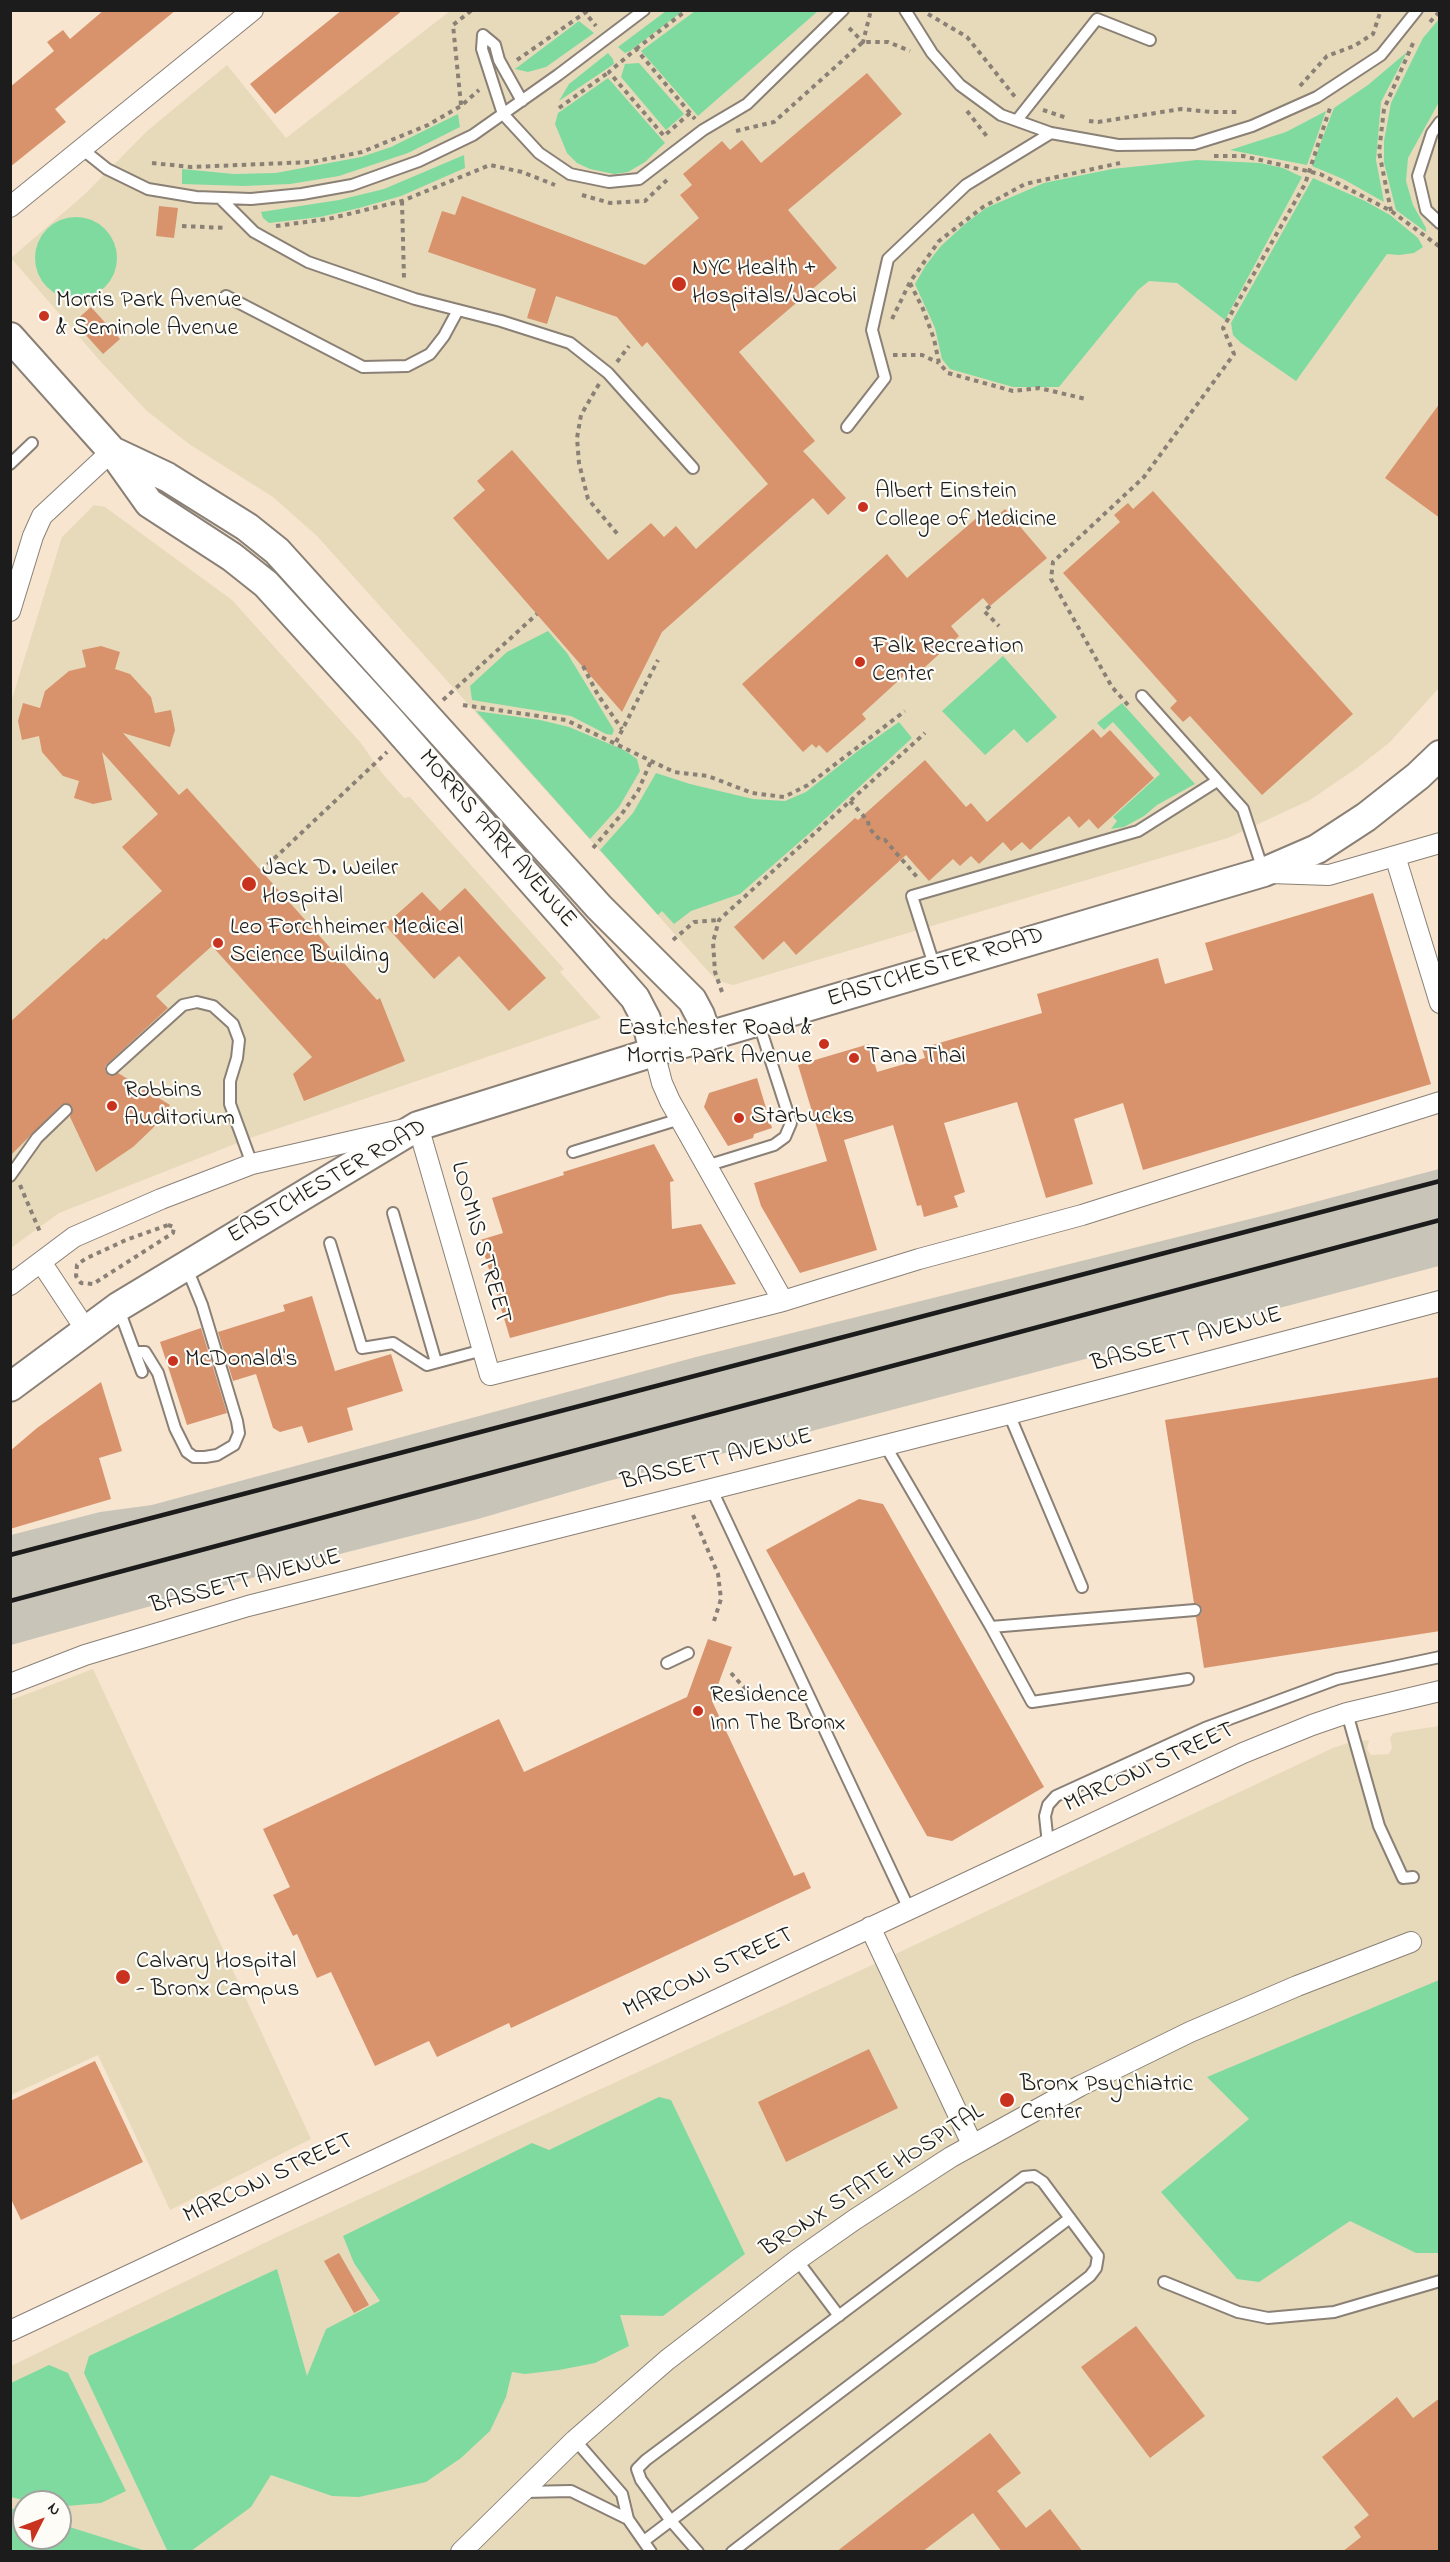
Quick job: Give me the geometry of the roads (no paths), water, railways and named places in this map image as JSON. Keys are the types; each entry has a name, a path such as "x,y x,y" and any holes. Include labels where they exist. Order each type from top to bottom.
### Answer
{"main road":[{"name":"MORRIS PARK AVENUE","path":"10,337 112,451 149,503 232,557 266,584 404,736 538,891 635,998 646,1019 654,1052"},
{"name":"MORRIS PARK AVENUE","path":"112,451 167,477 247,527 277,551 599,907 692,1000 700,1015 706,1037"},
{"name":"EASTCHESTER ROAD","path":"10,1387 118,1307 418,1126 654,1052 1264,872 1317,849 1342,833 1438,759"}],"street":[{"path":"10,207 253,10"},
{"path":"14,588 42,516 112,451"},
{"name":"EASTCHESTER ROAD","path":"1264,872 1329,875 1440,843"},
{"path":"1395,856 1440,1003"},
{"name":"MORRIS PARK AVENUE","path":"654,1052 662,1083 680,1119 783,1301"},
{"path":"783,1301 919,1259 1082,1215 1440,1102"},
{"path":"10,1285 74,1237 161,1199 252,1164 418,1126"},
{"name":"LOOMIS STREET","path":"418,1126 490,1375 783,1301"},
{"path":"41,1262 86,1330"},
{"name":"BASSETT AVENUE","path":"10,1684 85,1654 248,1606 1010,1414 1440,1301"},
{"name":"MARCONI STREET","path":"10,2331 1243,1753 1347,1713 1440,1691"},
{"path":"870,1927 972,2144"},
{"name":"BRONX STATE HOSPITAL","path":"460,2552 575,2440 666,2360 797,2260 854,2220 972,2144 1080,2086 1190,2032 1297,1986 1411,1942"}],"lane":[{"path":"82,149 107,169 148,189 196,197 251,199 302,194 352,185 419,161 473,135 644,10"},
{"path":"522,101 499,60 495,45 483,35 482,49 503,114 539,153 570,174 609,182 639,179 703,130 747,104 843,10"},
{"path":"905,10 932,53 960,85 1001,115 1051,133 1118,146 1194,144 1252,126 1317,98 1381,55 1417,10"},
{"path":"1017,120 1096,18 1150,40"},
{"path":"1440,122 1432,133 1418,176 1426,210 1440,223"},
{"path":"847,427 885,378 872,330 888,259 966,185 1051,133"},
{"path":"220,198 251,229 308,262 405,296 501,321 570,343 608,373 693,468"},
{"path":"226,296 363,367 407,366 430,354 444,336 458,310"},
{"path":"10,464 32,443"},
{"path":"1142,696 1243,809 1264,872"},
{"path":"935,968 912,896 1138,831 1217,781"},
{"path":"112,1069 183,1005 197,1002 213,1006 233,1024 239,1040 237,1058 230,1081 230,1104 252,1164"},
{"path":"706,1166 774,1145 785,1137 790,1124 758,1022"},
{"path":"12,1174 37,1138 66,1110"},
{"path":"573,1152 680,1119"},
{"path":"393,1213 436,1362"},
{"path":"330,1243 362,1348 393,1343 427,1365 483,1350"},
{"path":"135,1352 145,1352 158,1373 175,1428 187,1452 194,1456 205,1457 216,1455 234,1445 239,1433 237,1421 202,1305 186,1266"},
{"path":"118,1307 142,1372"},
{"path":"1010,1414 1082,1587"},
{"path":"885,1445 1032,1702 1188,1679"},
{"path":"711,1488 909,1909"},
{"path":"991,1627 1195,1610"},
{"path":"667,1663 688,1653"},
{"path":"1048,1844 1045,1816 1048,1805 1056,1796 1205,1728 1337,1679 1440,1657"},
{"path":"1347,1713 1379,1826 1403,1878 1413,1876"},
{"path":"698,2552 670,2521 641,2480 637,2469 1024,2177 1034,2176 1043,2182 1098,2256 1096,2268 1090,2276 732,2552"},
{"path":"644,2541 1070,2218"},
{"path":"797,2260 838,2316"},
{"path":"1164,2282 1238,2312 1268,2318 1334,2312 1440,2281"},
{"path":"575,2440 622,2494 628,2519 651,2552"},
{"path":"521,2491 571,2491 628,2519"}],"railway":[{"path":"10,1555 1440,1181"},
{"path":"10,1601 1440,1220"}],"place":[{"name":"NYC Health + Hospitals/Jacobi","path":"679,284"},
{"name":"Morris Park Avenue & Seminole Avenue","path":"44,316"},
{"name":"Albert Einstein College of Medicine","path":"863,507"},
{"name":"Falk Recreation Center","path":"860,662"},
{"name":"Jack D. Weiler Hospital","path":"249,884"},
{"name":"Leo Forchheimer Medical Science Building","path":"218,943"},
{"name":"Eastchester Road & Morris Park Avenue","path":"824,1044"},
{"name":"Tana Thai","path":"854,1058"},
{"name":"Robbins Auditorium","path":"112,1106"},
{"name":"Starbucks","path":"739,1118"},
{"name":"McDonald's","path":"173,1361"},
{"name":"Residence Inn The Bronx","path":"698,1711"},
{"name":"Calvary Hospital - Bronx Campus","path":"123,1977"},
{"name":"Bronx Psychiatric Center","path":"1007,2100"}]}
